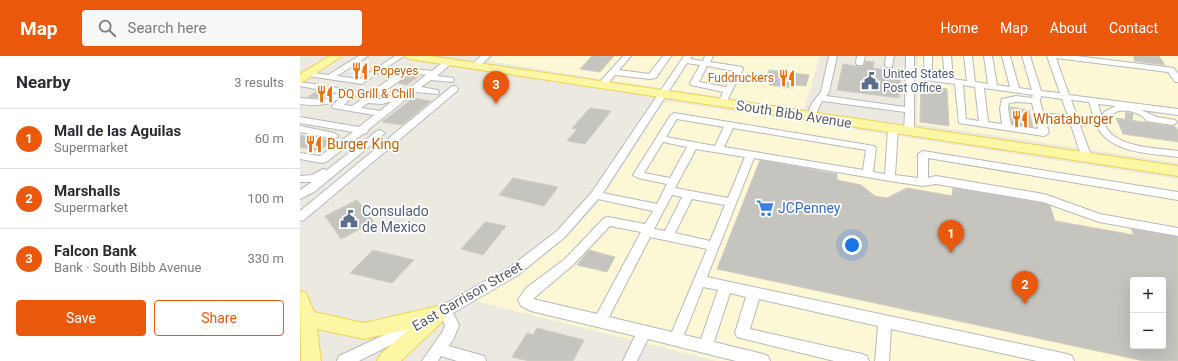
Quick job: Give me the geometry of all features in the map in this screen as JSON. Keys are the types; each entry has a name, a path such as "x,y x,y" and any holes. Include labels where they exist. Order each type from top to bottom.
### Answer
{"main road":[{"path":"304,76 337,56"},
{"name":"South Bibb Avenue","path":"409,56 1178,171"},
{"path":"300,298 307,318 311,361"},
{"path":"307,318 332,325 364,331 442,312"},
{"path":"387,361 442,312"}],"street":[{"path":"330,77 364,56"},
{"path":"304,76 330,77 362,82 400,56"},
{"path":"474,66 486,56"},
{"path":"602,85 627,56"},
{"path":"613,72 650,77 667,56"},
{"path":"811,116 816,103 825,92 833,56"},
{"path":"889,65 890,56"},
{"path":"909,131 910,56"},
{"path":"928,56 928,78 1015,90 1036,97"},
{"path":"948,56 962,121 1044,133 1026,56"},
{"path":"968,56 984,124"},
{"path":"988,56 993,87"},
{"path":"1006,56 1015,90"},
{"path":"1051,56 1087,158"},
{"path":"1057,56 1174,70 1178,80"},
{"path":"687,57 707,60 739,69 722,103"},
{"name":"East Garrison Street","path":"344,361 421,324 514,271 561,234 596,194 687,57"},
{"path":"707,60 694,83 728,90"},
{"path":"300,84 355,93 382,102 390,100 449,62"},
{"path":"300,217 452,85 430,74 408,70 354,109"},
{"path":"300,156 322,160 414,89 430,74"},
{"path":"414,89 435,92"},
{"path":"300,101 324,104 330,102 345,91"},
{"path":"355,93 336,106 382,114"},
{"path":"300,96 330,102"},
{"path":"1006,128 1004,109 1005,101 1036,97 1066,97 1178,112"},
{"path":"821,98 909,110"},
{"path":"1093,101 1099,122 1105,133 1118,143 1178,154"},
{"path":"1107,114 1116,108 1143,112 1156,120"},
{"path":"1165,110 1175,123"},
{"path":"1096,112 1175,123"},
{"path":"1040,115 1074,122 1099,122"},
{"path":"731,202 689,194 671,186 638,175 674,116 871,148 868,174"},
{"path":"300,120 380,134 310,189 300,195"},
{"path":"718,149 730,125"},
{"path":"300,129 330,135 341,140 315,159"},
{"path":"890,178 893,129"},
{"path":"660,139 890,178 923,182 936,180 1044,198 1099,218 1178,232"},
{"path":"301,179 319,176 357,146 367,144"},
{"path":"600,321 693,145"},
{"path":"676,340 751,154"},
{"path":"923,182 923,154 1178,196"},
{"path":"301,179 310,189"},
{"path":"596,194 659,208"},
{"path":"668,236 689,194"},
{"path":"714,246 608,221 573,258 531,292 524,300 531,305 763,361"},
{"path":"700,281 1066,361"},
{"path":"705,347 726,286"},
{"path":"754,293 742,333 862,361"},
{"path":"429,361 449,334 452,325 442,312"},
{"path":"882,361 885,321"},
{"path":"630,361 644,332"},
{"path":"438,349 479,361"}],"shaded area":[{"path":"494,56 820,56 804,109 489,61"},
{"path":"918,56 1178,56 1178,163 917,124"},
{"path":"666,102 1178,179 1178,361 717,361 475,301 516,276 545,255 571,232 597,205 661,107"}],"building":[{"path":"592,56 614,56 600,72 580,69"},
{"path":"1134,56 1159,56 1165,65 1134,61"},
{"name":"United States Post Office","path":"866,61 874,62 873,68 901,72 899,98 837,90 843,64 862,67"},
{"name":"Fuddruckers","path":"769,70 809,75 806,86 795,85 793,88 769,85 771,81 765,80"},
{"path":"410,75 419,76 407,85 398,83"},
{"path":"921,85 947,89 949,126 920,122"},
{"path":"317,91 333,94 324,98 308,97"},
{"path":"413,98 431,101 402,125 382,122"},
{"name":"Whataburger","path":"1010,107 1029,110 1033,127 1012,124"},
{"path":"590,108 611,111 585,144 567,141 577,129 572,128"},
{"path":"1116,118 1176,127 1178,131 1178,142 1123,134"},
{"name":"Burger King","path":"300,135 332,141 319,151 300,147"},
{"path":"760,160 837,174 837,180 861,185 875,196 887,198 907,188 952,196 953,188 1043,203 1050,206 1055,221 1134,235 1131,229 1178,237 1178,361 1144,361 717,269"},
{"path":"513,178 558,187 544,206 499,195"},
{"name":"Consulado de Mexico","path":"357,200 374,222 341,239 325,216"},
{"path":"485,222 506,226 483,255 461,249"},
{"path":"373,250 414,260 392,283 350,273"},
{"path":"589,250 615,257 607,272 577,265"},
{"path":"537,328 584,340 573,361 529,361 512,357 527,333 533,335"}],"tunnel":[{"path":"1125,116 1134,117"}],"place":[{"name":"Popeyes","path":"360,71"},
{"name":"Fuddruckers","path":"787,78"},
{"name":"United States Post Office","path":"870,81"},
{"name":"DQ Grill & Chill","path":"325,94"},
{"name":"Falcon Bank","path":"496,104"},
{"name":"Whataburger","path":"1020,119"},
{"name":"Burger King","path":"314,144"},
{"name":"JCPenney","path":"765,208"},
{"name":"Consulado de Mexico","path":"349,219"},
{"name":"Mall de las Aguilas","path":"951,253"},
{"name":"Marshalls","path":"1025,304"}]}
